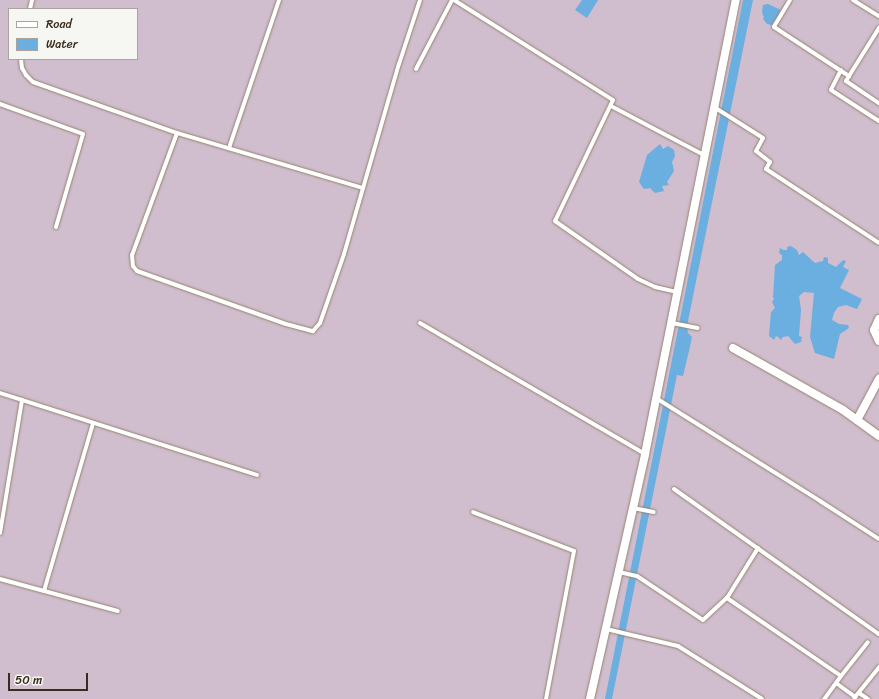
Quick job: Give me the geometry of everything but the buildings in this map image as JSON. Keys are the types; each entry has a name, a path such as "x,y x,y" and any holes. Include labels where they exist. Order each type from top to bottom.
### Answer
{"street":[{"path":"590,699 645,454 656,398 675,324 678,292 704,156 718,109 736,0"},
{"path":"879,319 874,330 879,341"},
{"path":"733,348 823,398 879,436"},
{"path":"857,420 879,378"}],"lane":[{"path":"229,148 279,0"},
{"path":"177,133 132,255 133,266 137,271 286,324 313,331 316,330 344,254 399,64 420,0"},
{"path":"416,69 453,0 613,100 555,221 638,279 655,287 678,292"},
{"path":"790,0 774,27 849,76"},
{"path":"853,0 879,16"},
{"path":"879,28 846,81 879,103"},
{"path":"21,60 22,68 33,82 177,133 363,188"},
{"path":"840,70 832,90 879,121"},
{"path":"0,104 83,134 56,227"},
{"path":"611,106 704,156"},
{"path":"718,109 763,138 756,151 770,162 766,169 879,243"},
{"path":"420,323 645,454"},
{"path":"675,324 698,328"},
{"path":"0,393 257,476"},
{"path":"656,398 663,404 820,500 879,539"},
{"path":"0,533 22,400"},
{"path":"44,591 93,423"},
{"path":"674,489 879,634"},
{"path":"633,508 652,512"},
{"path":"473,512 574,551 546,699"},
{"path":"619,572 637,576 703,620 728,598 758,548"},
{"path":"0,579 118,611"},
{"path":"728,598 841,676"},
{"path":"606,629 678,646 762,699"},
{"path":"824,699 868,642"},
{"path":"836,683 855,698 879,667"},
{"path":"859,693 868,699"}],"shaded area":[{"path":"0,0 879,0 879,699 0,699"}],"water":[{"path":"582,0 598,0 587,18 575,10"},
{"path":"743,0 753,0 687,326 688,333 692,337 683,376 677,375 612,699 605,699"},
{"path":"768,4 781,10 772,25 767,24 763,19 763,5"},
{"path":"660,144 663,149 668,146 674,150 675,156 672,162 674,171 667,182 669,185 662,186 664,191 655,193 650,188 644,189 639,182 647,155"},
{"path":"791,246 797,250 799,255 803,252 815,263 823,261 824,257 828,258 828,263 836,267 843,260 846,261 843,267 849,270 840,288 862,299 857,309 846,305 838,307 834,313 832,320 839,324 848,325 849,328 840,334 834,359 815,353 810,337 814,293 804,292 799,296 801,310 799,336 802,337 801,342 795,344 788,336 783,337 781,340 776,336 774,340 769,336 771,312 775,308 772,302 774,299 775,265 782,260 782,255 779,253 780,248 787,250 787,247"}]}
